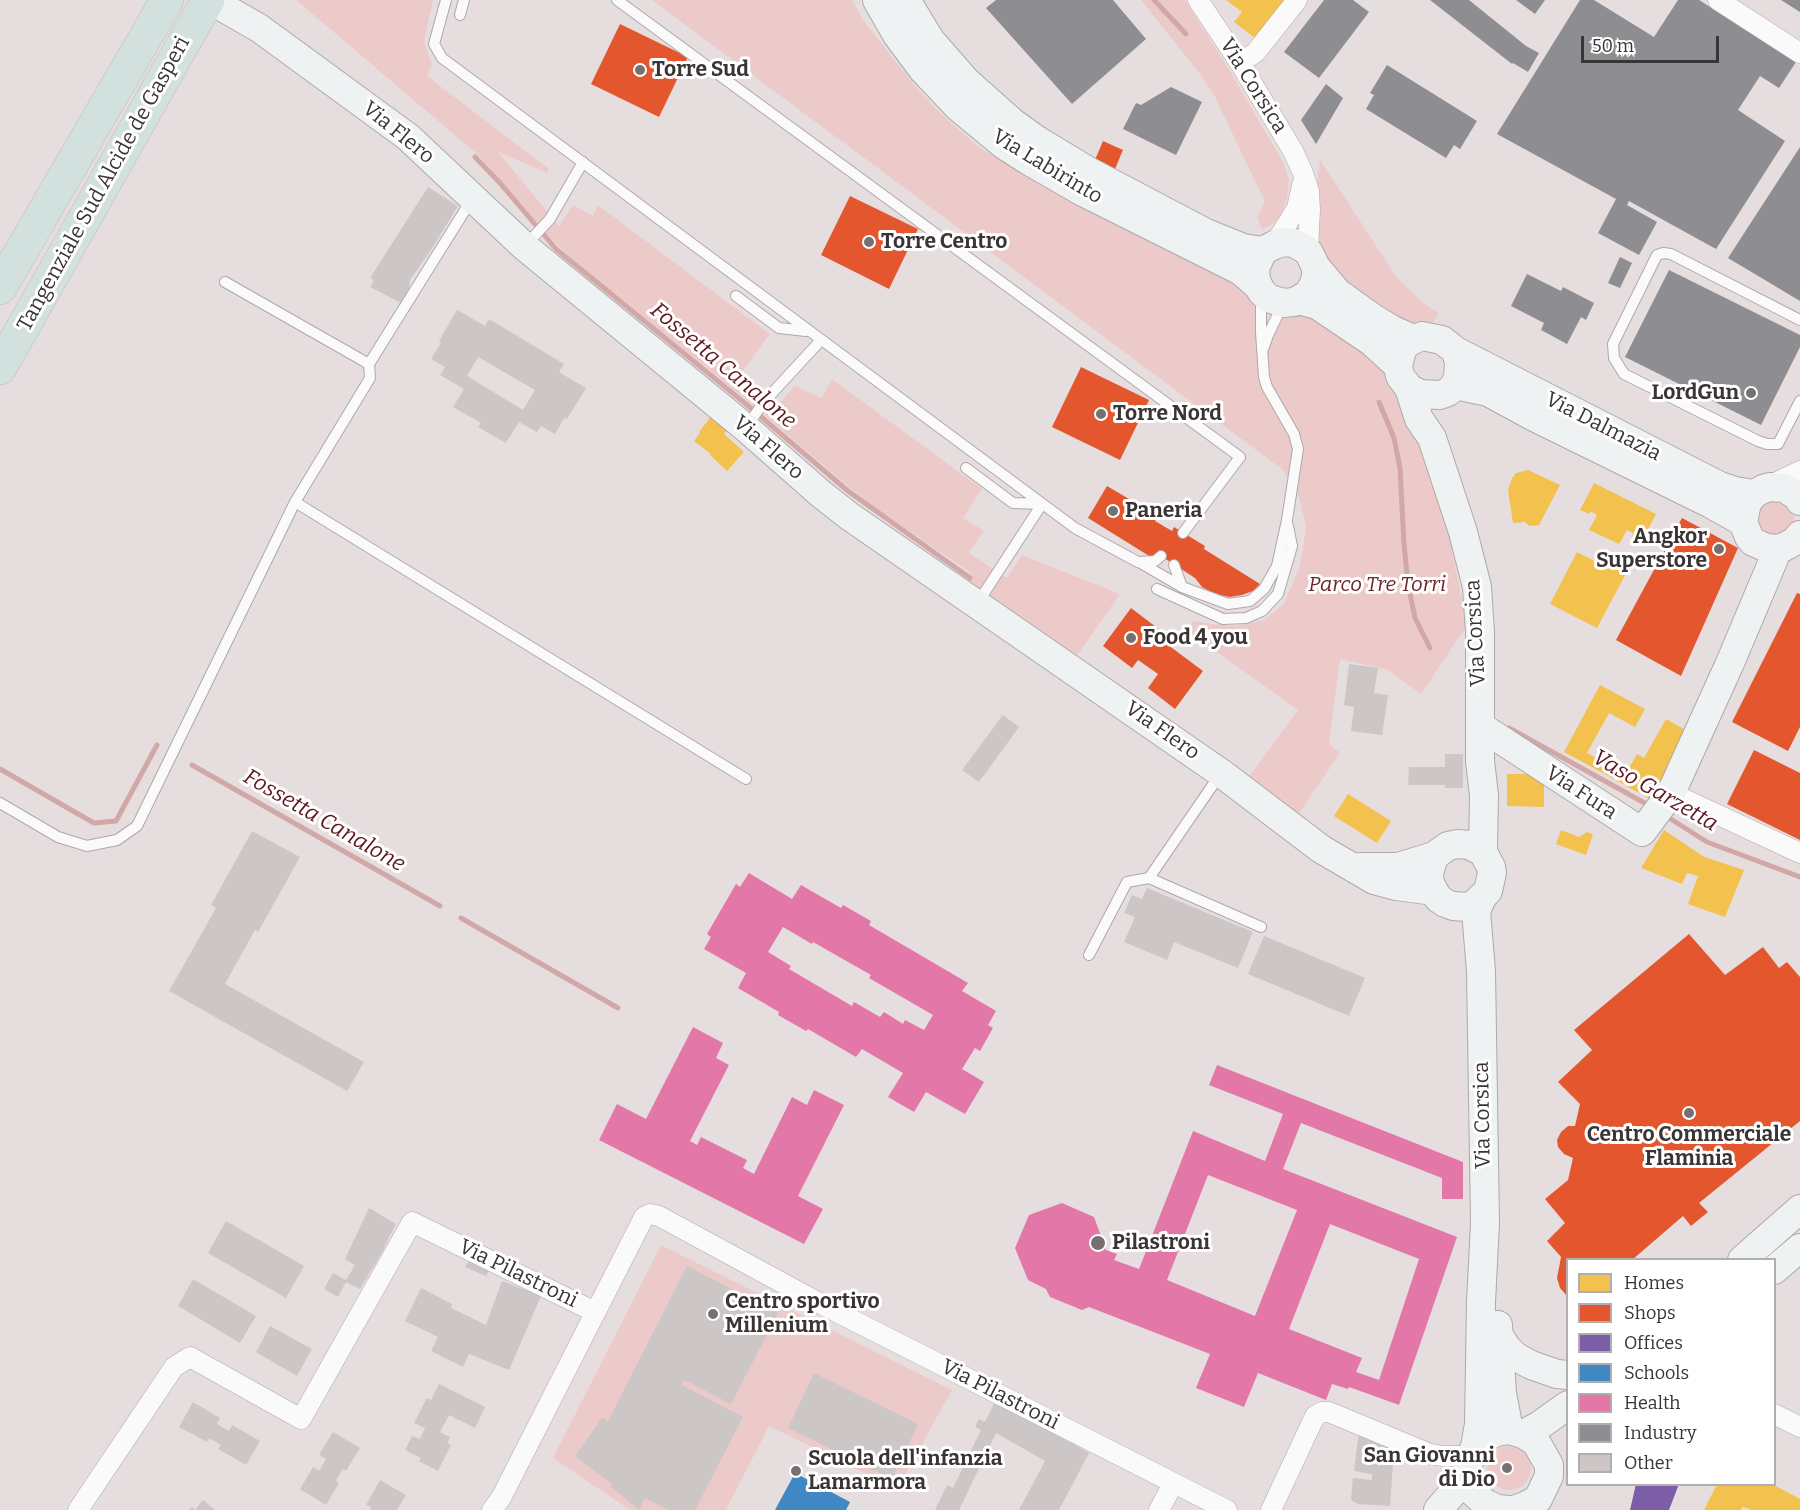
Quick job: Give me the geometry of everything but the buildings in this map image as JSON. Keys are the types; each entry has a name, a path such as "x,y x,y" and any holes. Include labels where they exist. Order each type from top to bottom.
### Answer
{"highway":[{"name":"Tangenziale Sud Alcide de Gasperi","path":"0,288 167,0"},
{"name":"Tangenziale Sud Alcide de Gasperi","path":"2,364 209,0"}],"main road":[{"name":"Via Flero","path":"209,0 259,28 408,137 525,247 746,428 849,516 984,594 1321,849 1374,880 1439,897"},
{"name":"Via Labirinto","path":"877,0 897,35 922,70 958,107 1004,145 1083,192 1241,271 1275,295"},
{"name":"Via Labirinto","path":"906,0 931,41 959,74 988,102 1037,140 1090,172 1206,233 1243,248 1268,248"},
{"path":"1275,295 1255,274 1255,268 1268,248 1284,242 1294,243 1312,259 1338,293 1373,318 1413,339"},
{"name":"Via Corsica","path":"1275,295 1307,295 1316,277 1312,259"},
{"name":"Via Corsica","path":"1275,295 1317,305 1372,342 1404,377 1419,419 1432,438 1463,532 1477,587 1480,632 1480,761 1484,795 1483,852 1492,873 1488,891 1476,911 1481,971 1485,1223 1479,1415 1471,1462"},
{"path":"1448,390 1425,395 1414,392 1404,377 1402,350 1407,343 1422,336 1442,340 1456,351"},
{"name":"Via Corsica","path":"1432,438 1448,390 1458,377 1459,363 1456,351"},
{"name":"Via Dalmazia","path":"1456,351 1720,486 1735,491 1759,491 1770,487 1784,488 1797,496 1800,501"},
{"name":"Via Dalmazia","path":"1448,390 1488,392 1711,504 1777,540"},
{"path":"1662,805 1750,614 1755,576 1777,540 1747,503 1759,491"},
{"name":"Via Fura","path":"1480,726 1642,832 1662,805"},
{"name":"Via Corsica","path":"1441,851 1467,813 1480,761"},
{"path":"1349,866 1398,867 1458,844 1483,852"},
{"path":"1441,851 1429,874 1430,884 1439,897 1453,906 1467,907 1482,898"},
{"name":"Via Corsica","path":"1439,897 1481,971"},
{"path":"1744,1258 1800,1209"},
{"name":"Via Corsica","path":"1485,1223 1498,1334 1502,1393 1516,1432"},
{"path":"1776,1268 1800,1248"},
{"path":"1498,1334 1515,1356 1540,1368 1566,1375"},
{"path":"1438,1510 1456,1488 1485,1437 1497,1432 1516,1432 1540,1425 1566,1406"},
{"path":"1516,1432 1536,1442 1544,1455 1549,1465 1547,1490"},
{"path":"1471,1462 1473,1492 1498,1509 1525,1506 1538,1499 1547,1490 1566,1456"}],"street":[{"name":"Via Corsica","path":"1198,0 1240,63 1293,151 1303,173 1309,191 1312,259"},
{"path":"1240,63 1256,52 1297,0"},
{"path":"1718,0 1800,53"},
{"path":"1268,248 1297,208 1303,173"},
{"path":"1759,491 1800,471"},
{"path":"1662,805 1800,853"},
{"name":"Via Pilastroni","path":"78,1510 174,1367 190,1357 301,1419 412,1222 595,1312 644,1217 650,1214 659,1216 824,1305 1227,1510"},
{"path":"492,1510 501,1498 595,1312"},
{"path":"1271,1510 1315,1416 1322,1412 1329,1412 1430,1454 1458,1456 1471,1462"},
{"path":"1776,1414 1800,1427"},
{"path":"1159,1510 1173,1484"}],"lane":[{"path":"446,0 434,44 442,58 1075,528 1182,587 1228,604 1250,601 1264,589 1277,566 1297,457 1297,441 1267,387 1264,377 1262,356 1275,295"},
{"path":"460,15 464,0"},
{"path":"617,0 1240,457 1183,533"},
{"path":"525,247 550,219 583,162"},
{"path":"0,803 58,837 87,846 117,840 137,826 295,502 370,378 369,364 472,199"},
{"path":"1800,320 1671,254 1663,253 1657,255 1614,344 1614,358 1624,374 1767,444 1778,444 1800,401"},
{"path":"225,282 369,364"},
{"path":"1262,356 1275,295"},
{"path":"736,296 779,328 809,331"},
{"path":"746,428 763,403 821,340"},
{"path":"966,468 1013,503 1042,504"},
{"path":"295,502 746,779"},
{"path":"984,594 1042,504"},
{"path":"1157,589 1223,619 1245,618 1262,611 1278,594 1292,546 1287,520"},
{"path":"1138,561 1155,561 1161,556"},
{"path":"1174,565 1182,587"},
{"path":"1149,878 1221,773"},
{"path":"1089,955 1127,882 1149,878 1261,927"}],"green space":[{"path":"296,0 433,0 424,42 432,65 427,76 549,169 547,173 498,152 559,226 573,205 593,216 598,205 770,334 740,374 778,406 794,386 822,398 832,379 982,489 963,518 984,531 969,553 1007,578 1022,555 1120,594 1076,657 967,581 971,573 869,504 748,401 584,269 552,240 477,154"},
{"name":"Parco Tre Torri","path":"652,0 852,0 863,20 915,86 939,112 977,146 1053,192 1232,276 1254,301 1256,316 1278,324 1281,318 1299,309 1371,354 1391,381 1420,443 1446,518 1467,625 1421,694 1388,670 1340,659 1329,744 1340,753 1298,815 1248,778 1298,710 1186,630 1193,621 1235,626 1264,620 1284,604 1300,566 1306,528 1300,500 1283,470"},
{"path":"1141,0 1185,0 1283,162 1289,180 1287,198 1281,215 1274,223 1262,230 1257,217 1265,202 1215,97 1200,74"},
{"path":"1320,160 1398,279 1427,306 1439,313 1432,324 1421,328 1362,300 1319,250 1314,206"},
{"path":"1771,497 1793,508 1795,521 1789,533 1764,536 1753,514"},
{"name":"Centro sportivo Millenium","path":"661,1245 952,1390 897,1489 769,1426 726,1510 630,1510 553,1458"},
{"path":"1509,1446 1524,1453 1531,1468 1524,1483 1509,1490 1494,1483 1487,1468 1494,1453"}],"waterway":[{"name":"Vaso Garzetta","path":"1154,0 1186,34"},
{"name":"Fossetta Canalone","path":"475,157 556,249 746,404 848,491 970,578"},
{"name":"Vaso Garzetta","path":"1379,402 1394,438 1400,468 1404,544 1408,584 1415,618 1430,648"},
{"name":"Vaso Garzetta","path":"1509,728 1650,806"},
{"name":"Fossetta Canalone","path":"0,769 94,823 116,821 157,745"},
{"name":"Fossetta Canalone","path":"192,765 440,906"},
{"name":"Vaso Garzetta","path":"1666,816 1707,842 1800,877"},
{"name":"Fossetta Canalone","path":"461,918 618,1008"}],"place":[{"name":"Torre Sud","path":"640,70"},
{"name":"Torre Centro","path":"869,242"},
{"name":"LordGun","path":"1751,393"},
{"name":"Torre Nord","path":"1101,414"},
{"name":"Paneria","path":"1113,511"},
{"name":"Angkor Superstore","path":"1719,549"},
{"name":"Food 4 you","path":"1131,638"},
{"name":"Centro Commerciale Flaminia","path":"1689,1113"},
{"name":"Pilastroni","path":"1098,1243"},
{"name":"Centro sportivo Millenium","path":"713,1314"},
{"name":"San Giovanni di Dio","path":"1507,1468"},
{"name":"Scuola dell'infanzia Lamarmora","path":"796,1471"}]}
